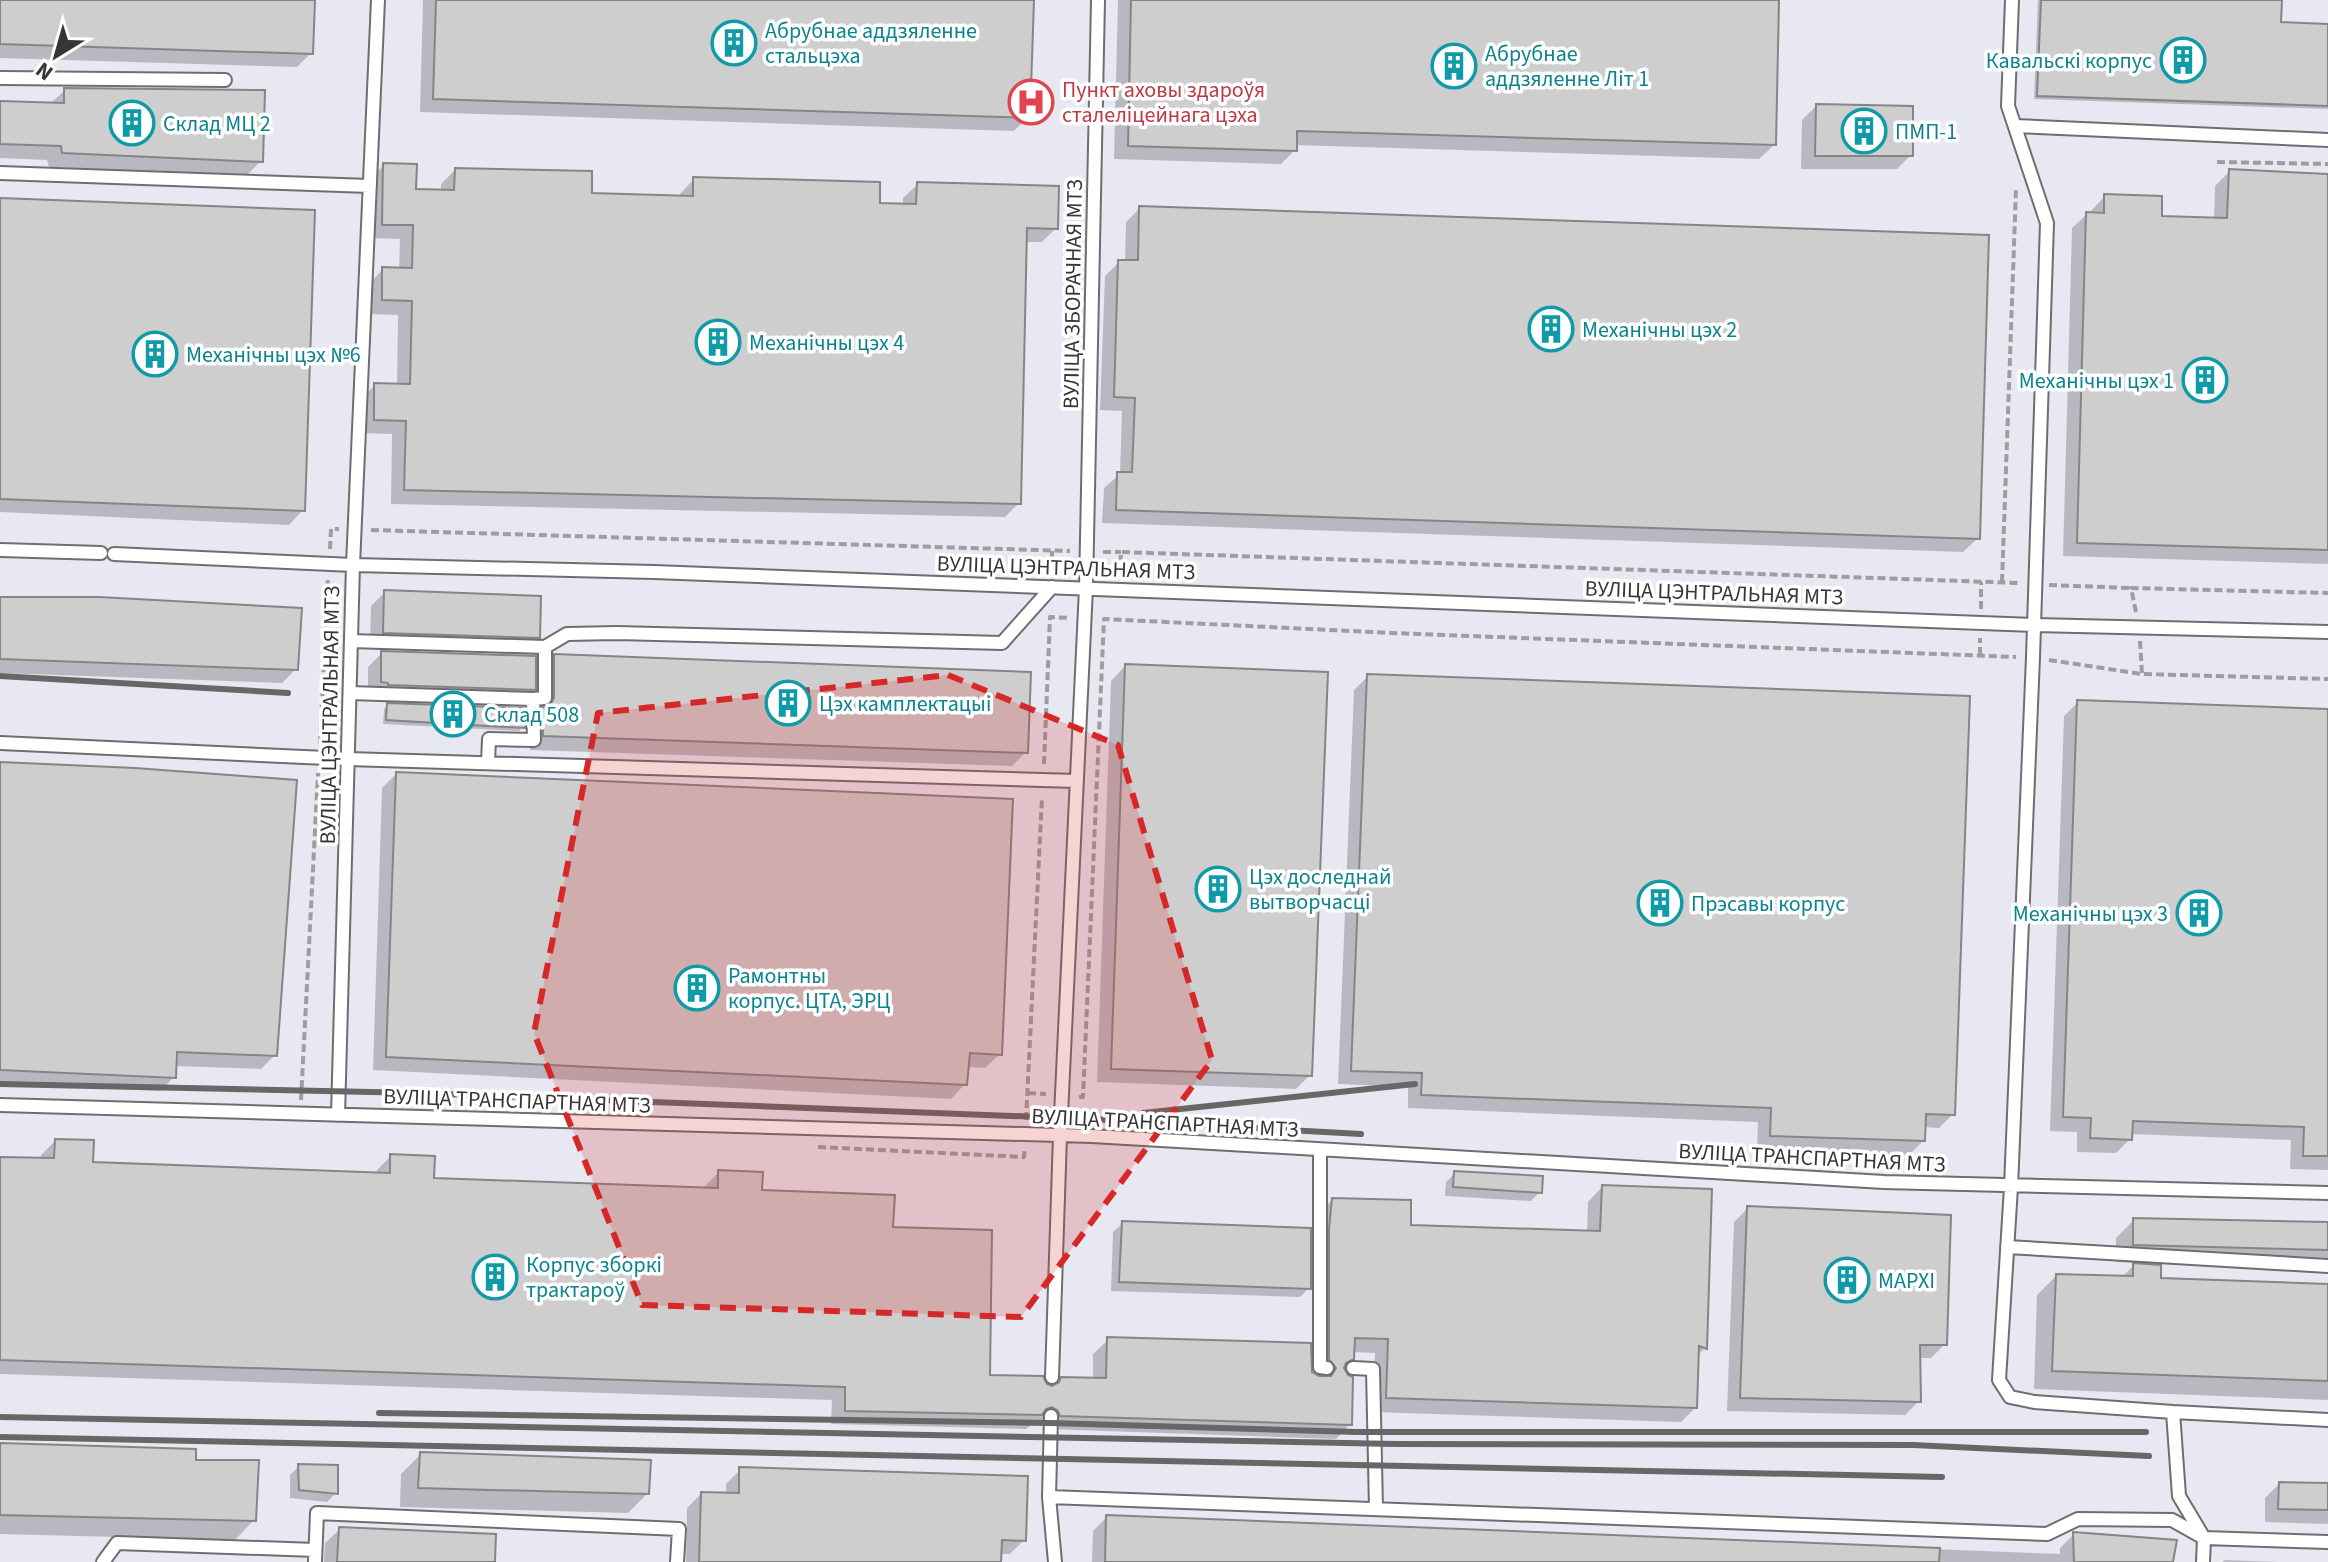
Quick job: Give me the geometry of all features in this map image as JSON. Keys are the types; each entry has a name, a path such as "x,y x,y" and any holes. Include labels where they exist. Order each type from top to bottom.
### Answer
{"lane":[{"path":"0,550 353,565 378,0"},
{"name":"ВУЛІЦА ЗБОРАЧНАЯ МТЗ","path":"1052,1377 1060,1136 1085,619 1098,0"},
{"path":"2012,0 2008,106 2047,223 2035,625 2011,1187 1999,1380 2010,1397 2034,1402 2328,1420"},
{"path":"0,78 225,80"},
{"path":"2015,126 2328,140"},
{"path":"0,173 370,186"},
{"name":"ВУЛІЦА ЦЭНТРАЛЬНАЯ МТЗ","path":"338,1115 353,565 1086,588 2035,625 2328,632"},
{"path":"351,641 545,647 567,634 617,633 1002,643 1052,587"},
{"path":"350,693 545,698 545,647"},
{"path":"488,763 489,739 534,740 533,699"},
{"path":"0,743 348,759 1077,781"},
{"name":"ВУЛІЦА ТРАНСПАРТНАЯ МТЗ","path":"0,1105 1060,1136 2011,1187 2328,1193"},
{"path":"1320,1150 1320,1367 1327,1368"},
{"path":"2007,1247 2328,1266"},
{"path":"1353,1368 1373,1369 1376,1509"},
{"path":"2173,1412 2179,1496 2204,1538 2203,1562"},
{"path":"1051,1416 1049,1497 1055,1562"},
{"path":"1049,1497 2047,1534 2078,1519 2172,1520 2204,1538 2328,1542"},
{"path":"103,1562 117,1543 315,1556 317,1513 679,1529 677,1562"}],"path":[{"path":"2217,162 2328,164"},
{"path":"2002,582 2016,189"},
{"path":"1119,590 1121,552 2328,593"},
{"path":"2131,588 2140,626 2142,674"},
{"path":"1104,619 1083,1097 1028,1093 1050,617 1104,619 1392,633 2033,657 2142,674 2328,679"}],"highlighted area":[{"path":"948,675 1118,745 1212,1060 1021,1317 642,1305 534,1033 598,713"}],"shaded area":[{"path":"0,0 2328,0 2328,1562 0,1562"}],"building":[{"path":"0,0 315,0 313,54 0,44"},
{"name":"Абрубнае аддзяленне стальцэха","path":"436,0 1034,0 1030,118 433,99"},
{"name":"Абрубнае аддзяленне Літ 1","path":"1131,0 1779,0 1776,145 1297,131 1297,151 1128,146"},
{"name":"Кавальскі корпус","path":"2041,0 2282,0 2281,22 2328,24 2328,106 2037,96"},
{"name":"Склад МЦ 2","path":"64,88 265,90 263,162 62,153 61,146 0,144 0,101 64,103"},
{"name":"ПМП-1","path":"1816,104 1913,106 1913,156 1815,156"},
{"name":"Механічны цэх 4","path":"383,163 417,164 416,189 454,190 455,168 592,171 592,193 693,196 693,177 880,182 880,203 916,204 917,182 1059,186 1058,229 1027,228 1021,504 404,490 406,421 374,420 374,383 410,384 412,301 382,300 382,267 412,268 413,225 382,225"},
{"name":"Механічны цэх 1","path":"2229,169 2328,174 2328,550 2077,543 2086,212 2104,213 2104,194 2162,196 2162,216 2227,218"},
{"name":"Механічны цэх №6","path":"0,198 315,210 305,511 0,499"},
{"name":"Механічны цэх 2","path":"1139,206 1989,235 1980,539 1116,510 1117,472 1132,472 1135,398 1114,397 1118,260 1138,260"},
{"path":"384,590 541,596 540,638 383,633"},
{"path":"0,597 99,597 302,608 298,670 0,659"},
{"path":"381,651 536,656 536,690 388,685 381,682"},
{"name":"Цэх камплектацыі","path":"554,654 1031,672 1028,753 543,736 542,707 550,705 554,698"},
{"name":"Цэх доследнай вытворчасці","path":"1125,664 1328,672 1312,1076 1111,1069"},
{"name":"Прэсавы корпус","path":"1367,674 1970,696 1955,1115 1926,1114 1925,1141 1770,1136 1771,1108 1421,1095 1422,1073 1351,1071"},
{"name":"Механічны цэх 3","path":"2077,700 2328,709 2328,1156 2303,1156 2304,1127 2133,1121 2132,1140 2090,1138 2091,1118 2063,1117"},
{"name":"Склад 508","path":"387,703 524,708 525,728 386,720"},
{"path":"0,762 297,780 277,1056 177,1052 176,1078 0,1070"},
{"name":"Рамонтны корпус. ЦТА, ЭРЦ","path":"396,772 1013,799 1002,1055 970,1053 967,1085 386,1057"},
{"name":"Корпус зборкі трактароў","path":"55,1139 94,1140 93,1162 390,1173 390,1154 435,1156 434,1178 718,1188 718,1170 763,1172 762,1190 895,1195 893,1227 992,1230 990,1375 1043,1376 1052,1386 1061,1377 1106,1378 1107,1337 1311,1343 1312,1372 1319,1376 1331,1376 1336,1368 1329,1359 1329,1229 1332,1198 1411,1200 1411,1225 1600,1231 1602,1185 1712,1189 1707,1349 1699,1346 1697,1408 1386,1398 1388,1339 1355,1338 1354,1359 1344,1368 1353,1377 1352,1425 1060,1416 1052,1407 1042,1415 845,1411 845,1387 0,1360 0,1157 54,1158"},
{"path":"1454,1171 1543,1176 1542,1193 1453,1187"},
{"name":"МАРХІ","path":"1747,1206 1951,1215 1947,1345 1920,1345 1921,1402 1740,1398"},
{"path":"2133,1218 2328,1222 2328,1250 2133,1245"},
{"path":"1122,1221 1311,1228 1311,1289 1119,1282"},
{"path":"2133,1263 2161,1265 2161,1278 2328,1284 2328,1381 2052,1371 2056,1274 2133,1276"},
{"path":"0,1443 196,1449 196,1460 259,1460 256,1521 0,1515"},
{"path":"420,1452 651,1460 649,1494 418,1488"},
{"path":"298,1464 338,1465 338,1494 299,1490"},
{"path":"739,1467 1028,1476 1026,1541 1002,1540 1001,1562 699,1562 701,1492 739,1493"},
{"path":"2279,1482 2328,1483 2328,1510 2278,1509"},
{"path":"1106,1515 1940,1548 1939,1562 1105,1562"},
{"path":"339,1527 496,1534 495,1562 337,1562"},
{"path":"2073,1532 2177,1540 2173,1562 2074,1562"}],"railway":[{"path":"0,676 288,693"},
{"path":"0,1084 417,1093 1092,1119 1361,1134"},
{"path":"1143,1113 1415,1084"},
{"path":"379,1413 1050,1423 1357,1432 2146,1432"},
{"path":"0,1417 1396,1444 1913,1445 2149,1456"},
{"path":"0,1437 1942,1477"}],"place":[{"name":"Абрубнае аддзяленне стальцэха","path":"734,43"},
{"name":"Кавальскі корпус","path":"2183,60"},
{"name":"Абрубнае аддзяленне Літ 1","path":"1454,66"},
{"name":"Пункт аховы здароўя сталеліцейнага цэха","path":"1031,102"},
{"name":"Склад МЦ 2","path":"132,123"},
{"name":"ПМП-1","path":"1864,131"},
{"name":"Механічны цэх 2","path":"1551,329"},
{"name":"Механічны цэх 4","path":"718,342"},
{"name":"Механічны цэх №6","path":"155,354"},
{"name":"Механічны цэх 1","path":"2205,380"},
{"name":"Цэх камплектацыі","path":"788,703"},
{"name":"Склад 508","path":"453,714"},
{"name":"Цэх доследнай вытворчасці","path":"1218,889"},
{"name":"Прэсавы корпус","path":"1660,903"},
{"name":"Механічны цэх 3","path":"2199,913"},
{"name":"Рамонтны корпус. ЦТА, ЭРЦ","path":"697,988"},
{"name":"Корпус зборкі трактароў","path":"495,1277"},
{"name":"МАРХІ","path":"1847,1280"}]}
